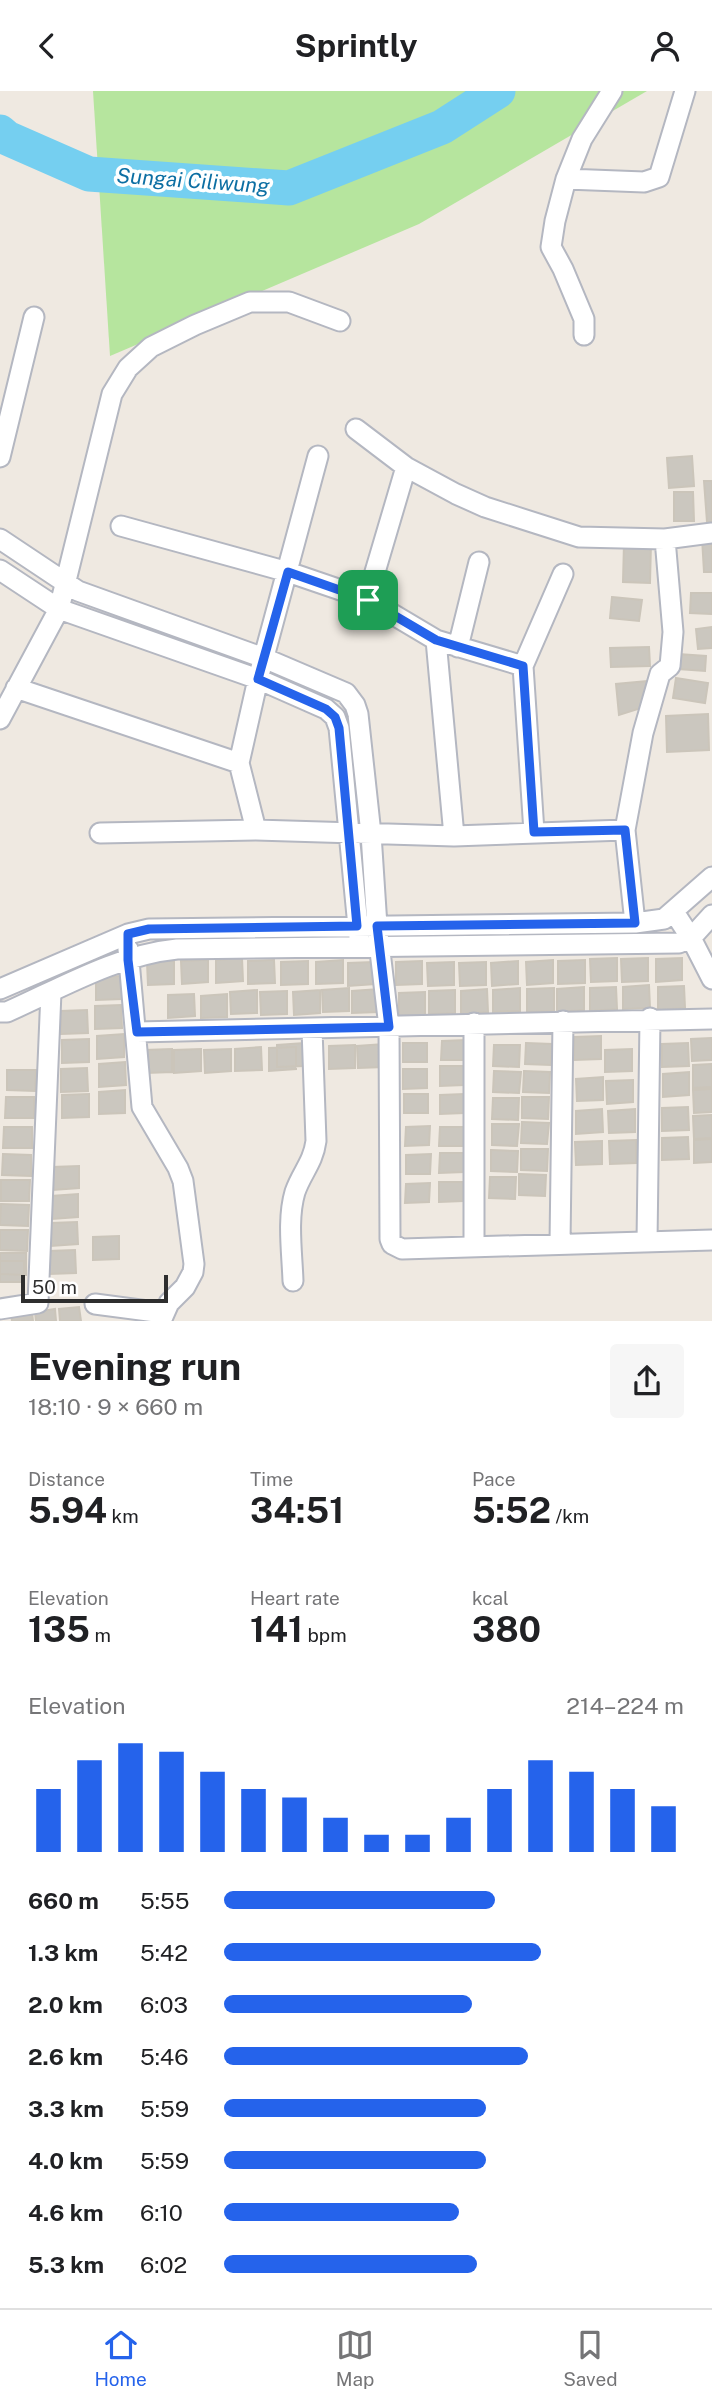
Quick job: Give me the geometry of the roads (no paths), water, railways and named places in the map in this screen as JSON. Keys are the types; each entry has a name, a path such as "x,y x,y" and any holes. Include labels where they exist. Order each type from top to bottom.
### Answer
{"street":[{"path":"583,335 584,319 551,247 566,179 582,139 612,91"},
{"path":"566,179 644,182 659,177 685,91"},
{"path":"0,719 59,609 112,394 128,368 151,347 250,302 289,302 340,321"},
{"path":"0,457 34,317"},
{"path":"356,429 406,467 471,501 579,537 664,539 712,533"},
{"path":"256,830 239,763 258,679 318,456"},
{"path":"368,600 406,467"},
{"path":"121,526 288,572 368,600 436,640 523,666"},
{"path":"0,539 78,591 264,658 345,693 355,705 358,714 371,834 367,926"},
{"path":"635,923 625,830 643,733 660,674 670,666 673,632 664,539"},
{"path":"458,647 479,562"},
{"path":"0,570 59,609 258,679 326,709 335,717 339,728 349,833 370,948 389,1027 392,1244 402,1249 712,1240"},
{"path":"534,832 523,666 563,574"},
{"path":"436,640 454,836"},
{"path":"16,688 239,763"},
{"path":"100,833 256,830 454,836 625,830"},
{"path":"0,989 128,934 149,929 635,923 664,919 712,877"},
{"path":"674,912 712,979"},
{"path":"0,1012 10,1011 152,952 177,949 679,943 691,938 712,915"},
{"path":"95,1304 162,1317 174,1297 190,1280 194,1263 183,1181 142,1107 128,934"},
{"path":"0,1309 38,1303 51,992"},
{"path":"647,1242 650,1019"},
{"path":"137,1032 712,1019"},
{"path":"560,1243 562,1021"},
{"path":"474,1023 474,1247"},
{"path":"293,1280 291,1208 296,1189 314,1156 316,1141 312,1029"}],"waterway":[{"name":"Sungai Ciliwung","path":"0,132 7,138 89,174 289,188 442,127 498,91"}]}
